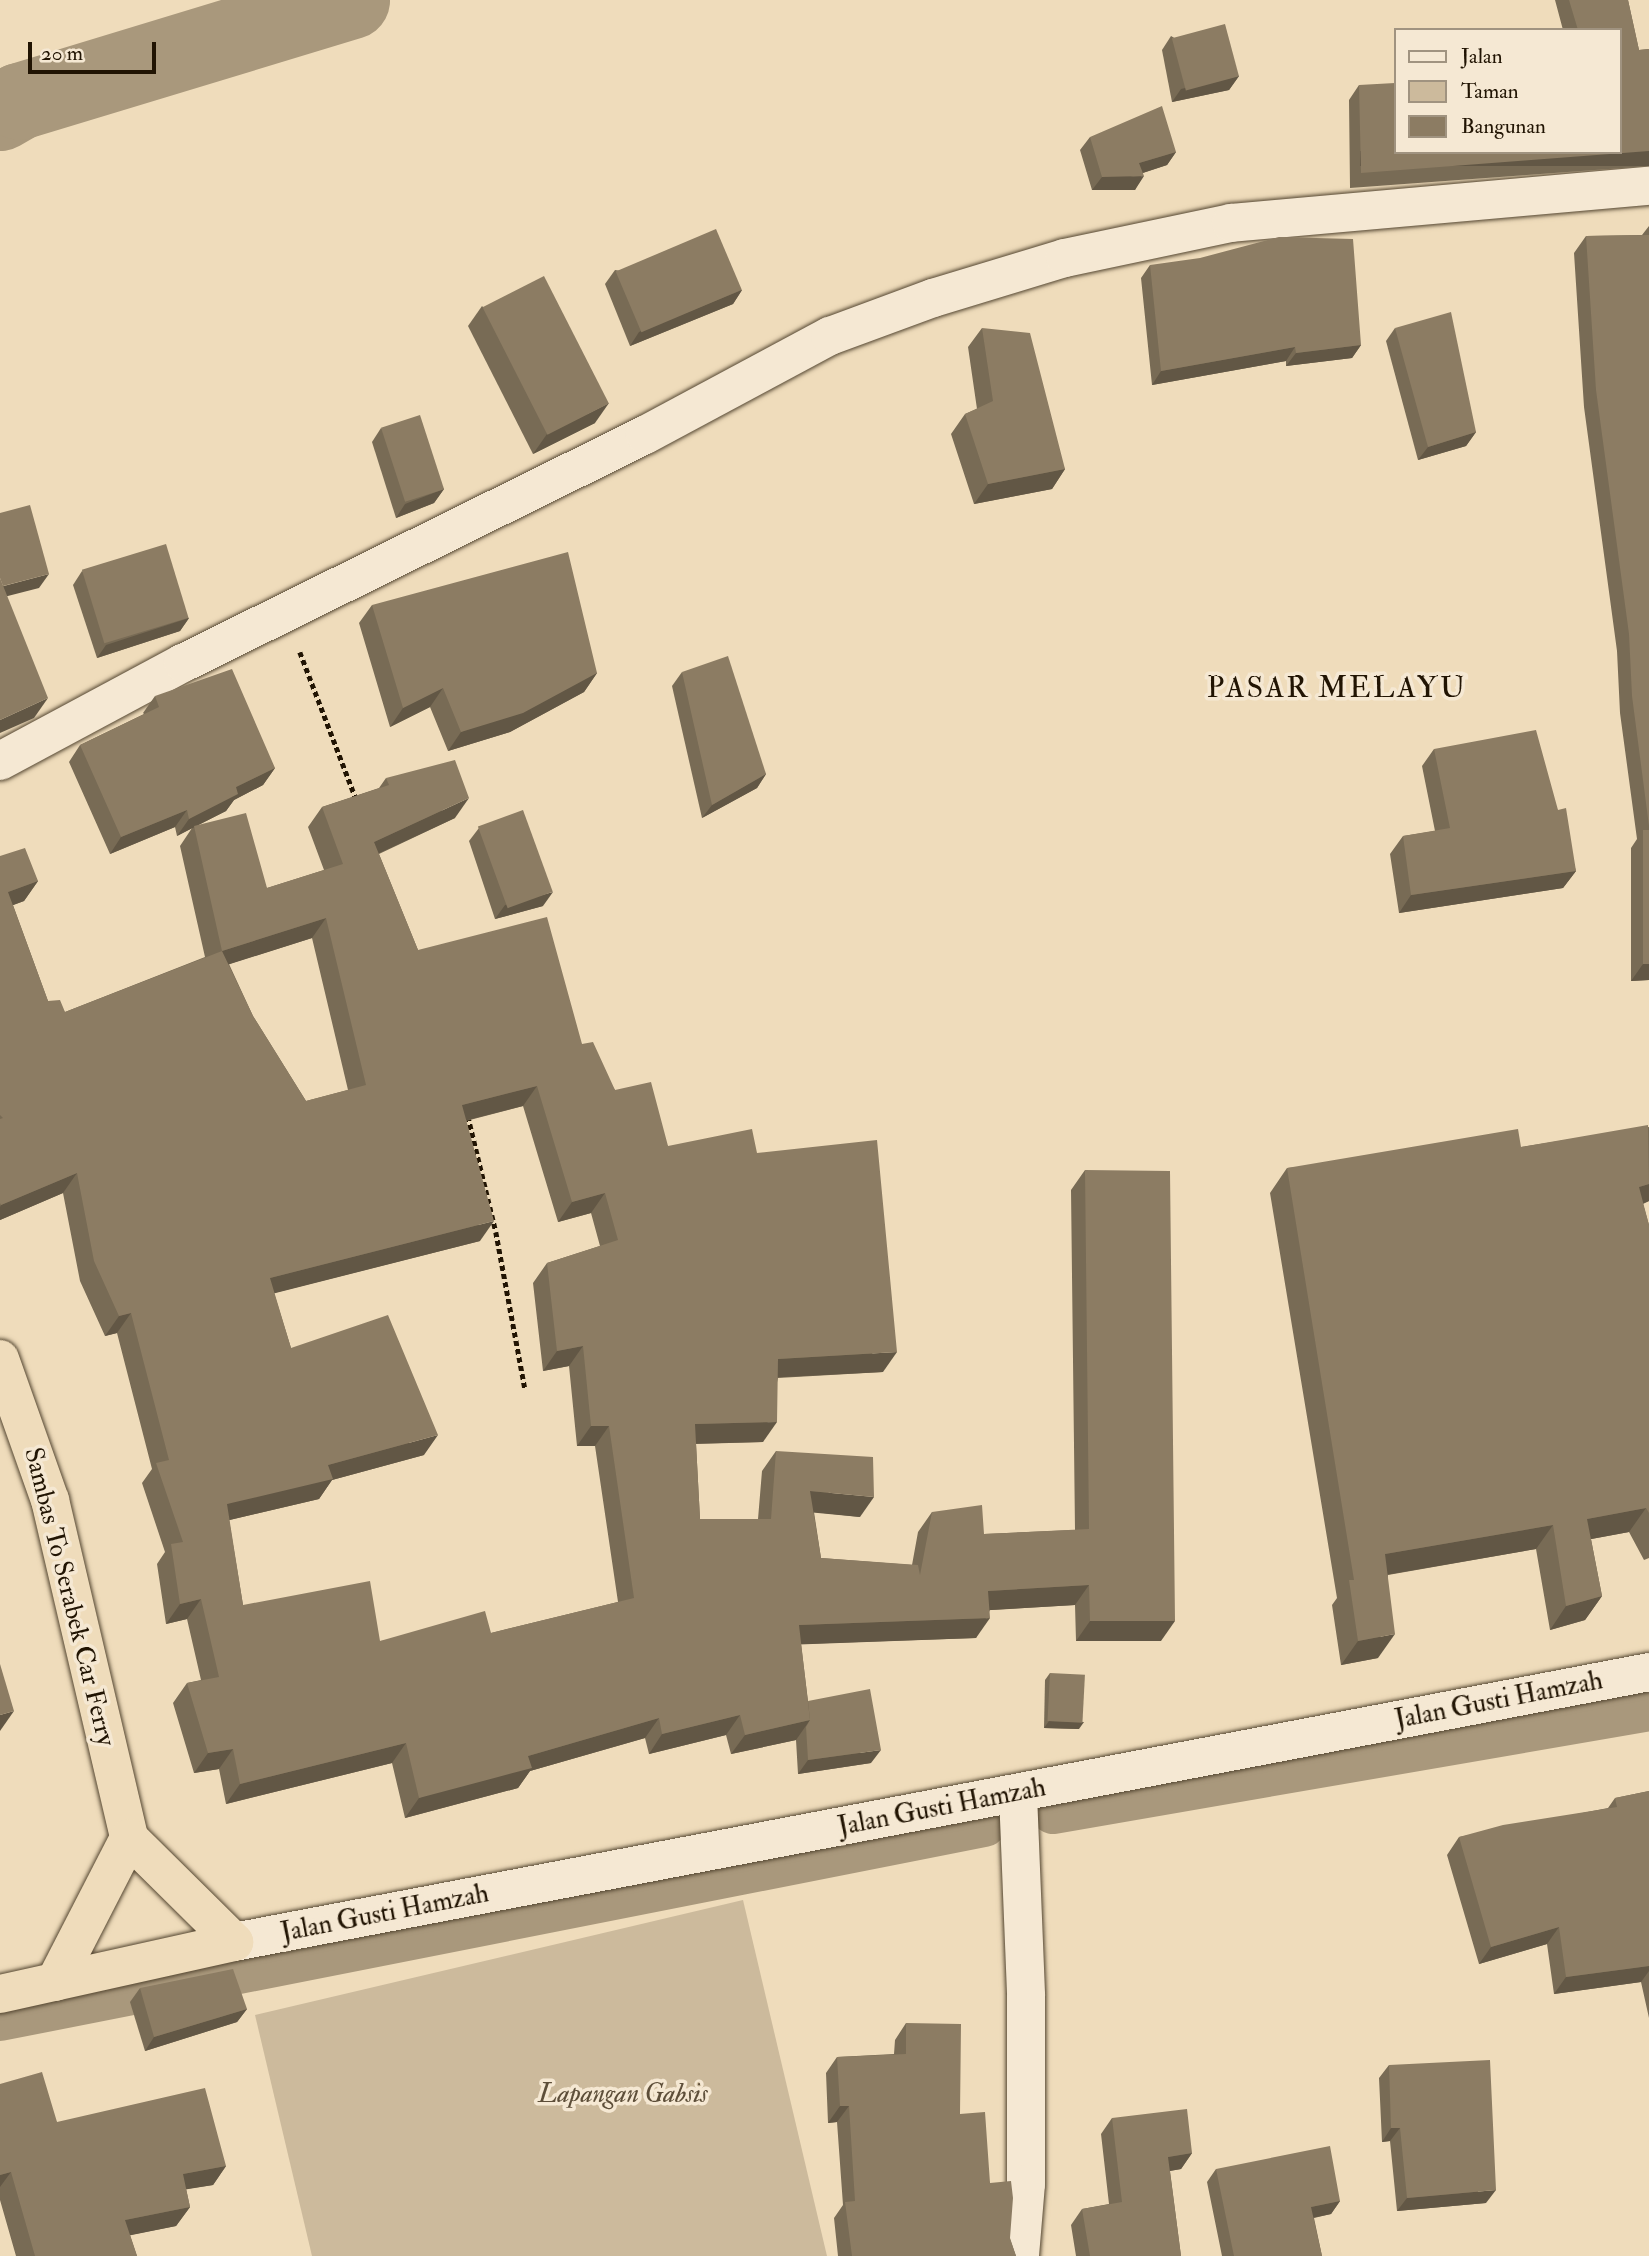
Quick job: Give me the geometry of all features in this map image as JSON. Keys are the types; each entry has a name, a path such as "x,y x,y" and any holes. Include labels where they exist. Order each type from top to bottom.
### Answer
{"highway":[{"name":"Sambas To Serabek Car Ferry","path":"0,1359 50,1500 129,1838"},
{"path":"55,1982 129,1838 234,1942"},
{"path":"0,1994 234,1942"}],"street":[{"path":"0,761 183,663 286,615 645,435 830,336 933,298 1065,258 1231,223 1539,198 1649,186"},
{"name":"Jalan Gusti Hamzah","path":"234,1942 1649,1672"},
{"path":"1018,1794 1026,1996 1027,2184 1020,2256"}],"path":[{"path":"286,615 358,805"},
{"path":"465,1108 496,1231 525,1389"}],"green space":[{"name":"Lapangan Gabsis","path":"743,1900 827,2256 312,2256 255,2015"}],"building":[{"path":"1569,0 1628,0 1639,50 1649,49 1649,151 1621,153 1621,28 1577,28"},
{"path":"1225,24 1239,76 1186,90 1172,38"},
{"path":"1394,83 1394,154 1610,154 1361,173 1359,85"},
{"path":"1162,106 1176,152 1139,163 1144,176 1102,177 1090,137"},
{"path":"716,229 742,290 641,332 616,272"},
{"path":"1649,235 1649,826 1632,696 1629,634 1596,390 1586,236"},
{"path":"1279,237 1353,239 1361,345 1296,353 1295,347 1161,371 1150,265 1200,258"},
{"path":"544,276 609,403 547,435 483,307"},
{"path":"1451,312 1476,432 1428,447 1395,328"},
{"path":"982,328 1030,333 1065,469 988,484 965,414 993,401"},
{"path":"420,415 444,489 405,502 381,428"},
{"path":"30,505 49,574 3,586 0,578 0,513"},
{"path":"166,544 189,618 104,643 82,570"},
{"path":"568,552 597,673 523,713 461,732 443,688 403,708 372,605"},
{"path":"0,578 48,698 0,720"},
{"path":"728,656 766,774 712,805 682,672"},
{"path":"232,669 275,768 236,787 238,794 189,819 187,810 121,837 80,745 159,707 155,696"},
{"path":"1536,730 1558,810 1566,808 1576,871 1411,895 1403,836 1450,828 1434,749"},
{"path":"455,760 469,798 374,842 418,950 547,917 582,1044 593,1042 615,1090 651,1082 668,1146 752,1129 757,1153 877,1140 897,1352 778,1359 777,1422 695,1424 700,1519 771,1519 776,1451 873,1457 874,1497 810,1491 821,1558 918,1565 920,1575 932,1512 982,1505 984,1534 1089,1529 1085,1170 1170,1171 1175,1621 1090,1621 1089,1585 988,1591 990,1618 799,1625 810,1720 745,1735 740,1715 662,1734 659,1718 528,1756 532,1768 419,1798 406,1743 240,1784 233,1749 208,1753 187,1683 219,1677 201,1599 180,1604 171,1544 183,1542 156,1463 169,1460 131,1313 119,1316 94,1261 77,1173 1,1205 0,1203 0,1119 3,1118 0,1115 0,856 25,848 38,881 8,892 48,1001 60,1000 65,1012 222,951 194,826 246,813 267,888 343,864 322,807 389,785 386,778","holes":["326,918 366,1085 306,1101 253,1016 222,951","537,1086 572,1202 605,1193 618,1240 547,1263 557,1351 583,1346 591,1426 609,1426 634,1598 491,1633 485,1611 380,1641 370,1581 243,1605 227,1504 333,1479 328,1465 438,1435 388,1315 291,1348 270,1278 494,1221 462,1105"]},
{"path":"523,810 553,892 508,908 478,826"},
{"path":"1643,830 1649,830 1649,964 1643,964"},
{"path":"1648,1125 1649,1184 1639,1187 1649,1225 1649,1513 1646,1508 1587,1519 1602,1596 1566,1606 1553,1525 1385,1554 1395,1634 1358,1641 1349,1580 1354,1580 1287,1168 1518,1129 1521,1147"},
{"path":"0,1664 14,1711 0,1715"},
{"path":"1050,1673 1085,1675 1082,1723 1047,1721"},
{"path":"870,1689 881,1750 808,1760 808,1701"},
{"path":"1649,1791 1649,1966 1566,1977 1559,1927 1491,1947 1459,1837 1503,1825 1617,1807 1615,1798"},
{"path":"233,1969 247,2009 154,2037 140,1988"},
{"path":"906,2023 961,2024 960,2114 985,2112 990,2183 1011,2181 1013,2198 1010,2238 1016,2256 852,2256 845,2202 855,2201 849,2106 840,2106 837,2057 906,2054"},
{"path":"1490,2060 1496,2190 1407,2198 1400,2128 1391,2128 1389,2065"},
{"path":"42,2072 57,2122 205,2088 226,2166 183,2174 190,2207 125,2220 137,2256 35,2256 11,2172 0,2175 0,2084"},
{"path":"1187,2109 1192,2153 1168,2157 1181,2256 1090,2256 1082,2209 1122,2202 1112,2118"},
{"path":"1330,2146 1340,2201 1311,2207 1322,2256 1234,2256 1216,2169"}],"waterway":[{"path":"0,112 19,101 351,0"},
{"path":"1053,1811 1649,1708"},
{"path":"0,2018 984,1824"}],"district":[{"name":"PASAR MELAYU","path":"1337,688"}]}
